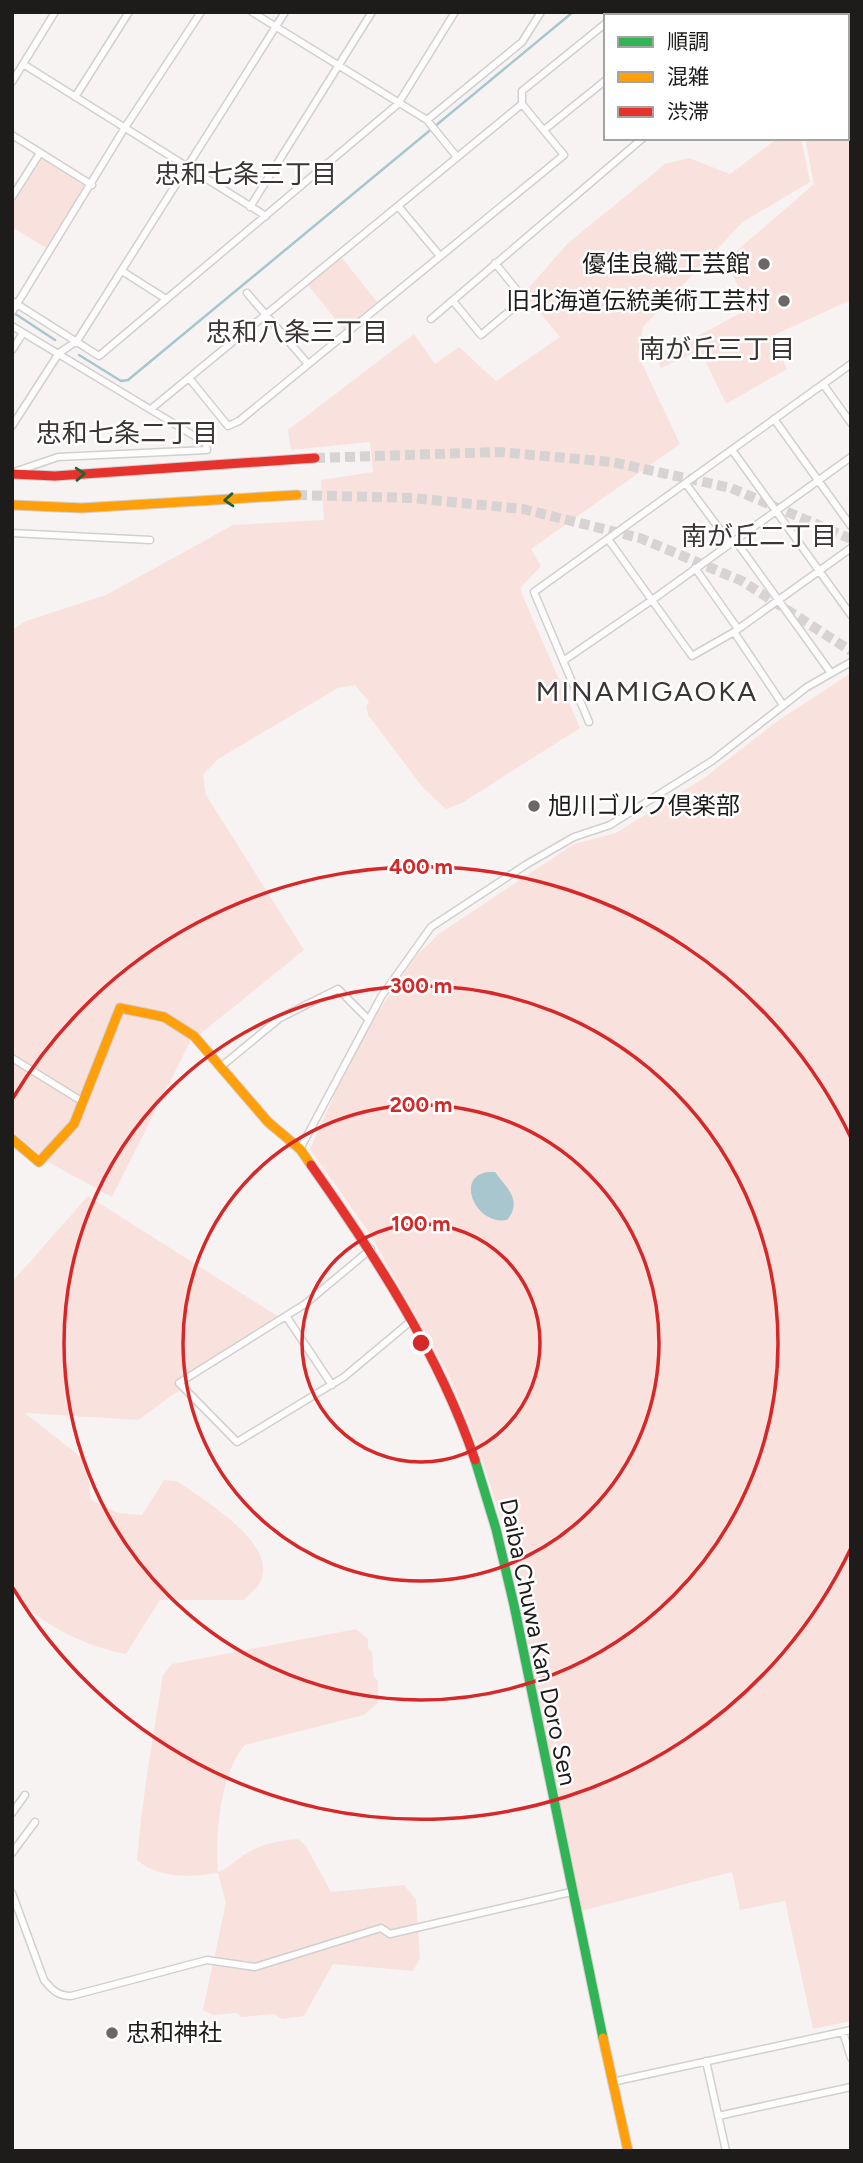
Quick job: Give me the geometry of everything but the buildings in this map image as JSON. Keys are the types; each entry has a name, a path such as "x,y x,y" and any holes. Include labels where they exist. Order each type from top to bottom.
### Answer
{"main road":[{"path":"12,473 55,476 315,458"},
{"path":"12,505 82,508 298,495"},
{"name":"Daiba Chuwa Kan Doro Sen","path":"83,1102 120,1008 176,1022 223,1065 284,1140 300,1149 370,1249 411,1321 451,1399 501,1539 571,1892 628,2151"},
{"path":"12,1139 38,1162 74,1124 83,1102"}],"street":[{"path":"12,82 55,12"},
{"path":"75,97 129,12"},
{"path":"201,12 124,129 92,185 14,307 99,356 398,104 455,12"},
{"path":"252,12 429,122 457,157"},
{"path":"12,426 59,353 77,341 285,12"},
{"path":"250,206 372,12"},
{"path":"429,122 522,42 541,12"},
{"path":"189,379 228,426 564,155 522,104 522,91 604,25"},
{"path":"23,64 266,216"},
{"path":"544,130 604,82"},
{"path":"151,409 522,104"},
{"path":"12,135 92,185"},
{"path":"431,318 495,263 532,236 641,140"},
{"path":"12,197 40,153"},
{"path":"398,206 440,256"},
{"path":"453,301 481,335 524,299 495,263"},
{"path":"122,271 166,299"},
{"path":"247,293 308,364"},
{"path":"12,326 205,443 206,450 58,457 12,473"},
{"path":"12,350 23,333"},
{"path":"589,722 534,592 851,364"},
{"path":"823,384 851,423"},
{"path":"774,419 851,526"},
{"path":"732,450 851,615"},
{"path":"563,661 851,457"},
{"path":"686,484 778,600 831,673"},
{"path":"12,533 150,540"},
{"path":"608,539 692,656 736,630 851,548"},
{"path":"695,568 783,705"},
{"path":"300,1149 369,1020 431,927 573,836 610,825 712,761 783,705 851,662"},
{"path":"223,1065 280,1018 338,989 369,1020"},
{"path":"12,1058 83,1102"},
{"path":"370,1249 286,1316 179,1383 237,1442 332,1385 411,1321"},
{"path":"286,1316 332,1385"},
{"path":"12,1813 25,1795"},
{"path":"12,1853 35,1822"},
{"path":"12,1893 44,1980 51,1990 62,1996 71,1996 207,1960 255,1966 381,1927 390,1934 571,1892"},
{"path":"612,2082 847,2031 851,2058"},
{"path":"706,2061 726,2151"},
{"path":"718,2116 851,2087"}],"shaded area":[{"path":"851,88 851,300 772,336 787,369 726,404 700,350 661,368 657,358 748,309 726,260 814,184 805,140 849,140"},
{"path":"775,140 801,140 810,182 743,222 643,327 638,355 680,444 531,549 541,566 521,587 522,594 580,728 462,803 446,809 424,789 368,715 366,706 369,702 355,685 338,688 218,759 203,775 206,795 304,950 199,1035 194,1034 112,1197 50,1163 12,1131 12,630 26,621 106,595 233,525 324,520 321,480 373,472 370,442 291,450 288,430 414,334 435,364 459,347 496,381 560,337 528,299 527,290 567,244 665,164 689,158 730,174"},
{"path":"42,159 85,186 46,248 12,227 12,206"},
{"path":"342,258 378,303 344,330 308,285"},
{"name":"旭川ゴルフ倶楽部","path":"851,673 851,2021 813,2029 785,1901 740,1910 732,1872 581,1911 505,1531 478,1447 449,1375 370,1234 310,1149 359,1040 416,956 440,933 574,844 616,833 704,778 779,720"},
{"path":"88,1196 282,1319 180,1383 181,1389 138,1420 25,1413 86,1461 91,1500 118,1513 142,1515 164,1480 177,1481 236,1525 260,1554 263,1569 259,1584 244,1600 160,1600 126,1654 95,1646 47,1623 12,1589 12,1282"},
{"path":"356,1629 368,1639 368,1648 372,1652 374,1677 378,1681 378,1703 364,1715 245,1745 230,1771 221,1805 217,1840 218,1872 259,1847 298,1839 306,1846 331,1892 404,1885 416,1899 420,1958 413,1971 333,1964 304,2016 282,2019 274,2014 241,2017 237,2013 213,2015 203,2010 226,1903 218,1873 186,1876 165,1874 137,1860 163,1675 172,1664"}],"water":[{"path":"495,1172 512,1195 514,1207 507,1220 495,1220 485,1215 472,1197 474,1179 482,1173"}],"waterway":[{"path":"79,355 121,381 128,380 573,12"},
{"path":"14,313 55,340"}],"tunnel":[{"path":"315,458 499,452 612,462 731,488 851,539"},
{"path":"297,495 412,498 523,509 640,538 742,581 851,651"}],"traffic: fast":[{"path":"475,1460 496,1529 514,1605 603,2038"}],"traffic: slow":[{"path":"12,505 82,508 297,495"},
{"path":"12,1139 39,1162 74,1124 120,1008 164,1017 194,1036 268,1122 300,1149 311,1165"},
{"path":"603,2038 628,2151"}],"traffic: jam":[{"path":"12,474 55,476 315,458"},
{"path":"311,1165 404,1307 443,1382 475,1460"}],"place":[{"name":"優佳良織工芸館","path":"764,264"},
{"name":"旧北海道伝統美術工芸村","path":"784,301"},
{"name":"旭川ゴルフ倶楽部","path":"534,806"},
{"name":"忠和神社","path":"112,2033"}],"district":[{"name":"忠和七条三丁目","path":"246,174"},
{"name":"忠和八条三丁目","path":"297,332"},
{"name":"南が丘三丁目","path":"717,349"},
{"name":"忠和七条二丁目","path":"127,433"},
{"name":"南が丘二丁目","path":"759,536"},
{"name":"MINAMIGAOKA","path":"647,691"}]}
